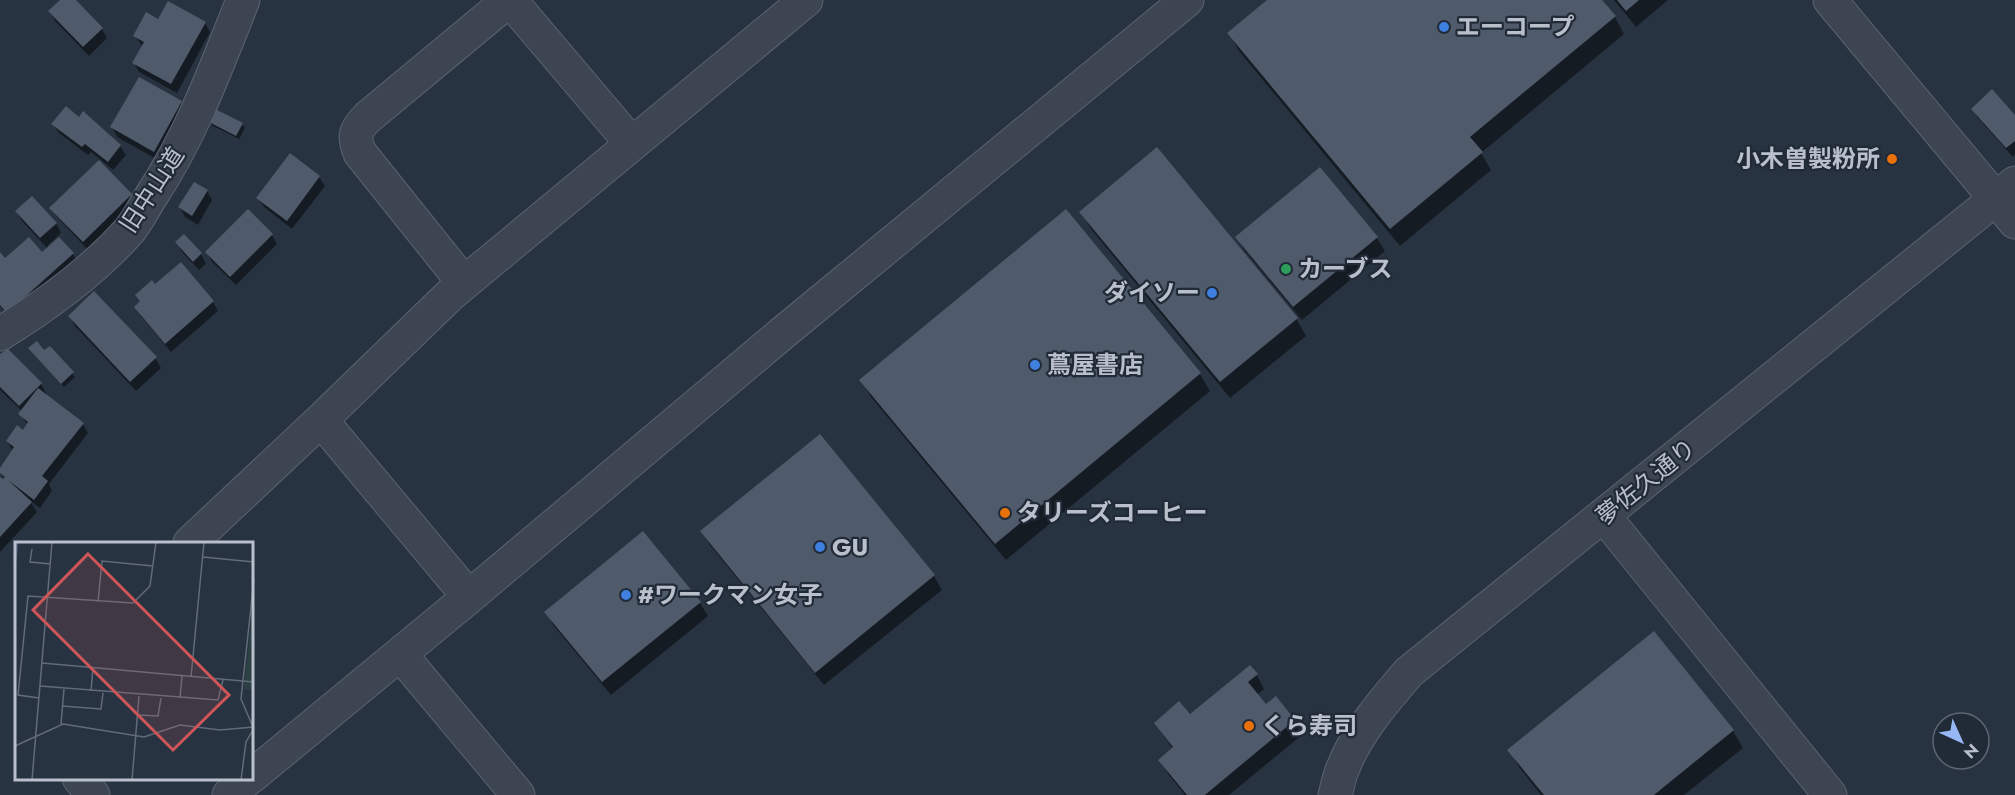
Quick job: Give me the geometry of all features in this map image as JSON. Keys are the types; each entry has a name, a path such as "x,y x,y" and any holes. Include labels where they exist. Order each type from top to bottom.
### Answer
{"street":[{"name":"旧中山道","path":"0,334 70,287 129,231 162,181 185,139 210,85 243,0"},
{"path":"464,283 360,153 355,140 359,126 368,117 510,0 632,144"},
{"path":"191,542 464,283 806,0"},
{"path":"1830,0 2009,201"},
{"path":"254,775 469,597 1171,5"},
{"name":"夢佐久通り","path":"1335,795 1342,768 1357,740 1380,706 1409,672 1604,516 2009,201"},
{"path":"321,420 469,597"},
{"path":"1604,516 1830,795"},
{"path":"400,654 518,795"},
{"path":"81,780 93,795"},
{"path":"229,795 247,780"}],"building":[{"path":"60,0 76,0 103,28 83,47 48,11"},
{"path":"1267,0 1602,0 1616,16 1470,137 1483,152 1390,229 1227,33"},
{"path":"1617,0 1639,0 1626,11"},
{"path":"168,1 206,22 171,84 132,63 144,42 133,36 146,12 158,19"},
{"path":"139,77 182,101 154,152 110,127"},
{"path":"1992,89 2015,115 2015,141 2006,148 1971,109"},
{"path":"66,106 79,117 83,111 121,145 108,162 85,144 82,147 51,124"},
{"path":"215,109 243,123 236,136 209,122"},
{"path":"1157,147 1298,318 1220,382 1079,212"},
{"path":"290,153 320,176 287,221 256,198"},
{"path":"99,160 132,194 83,242 49,208"},
{"path":"1320,167 1378,237 1293,307 1235,237"},
{"path":"194,182 208,190 192,216 178,207"},
{"path":"32,196 57,223 40,238 15,211"},
{"path":"248,209 273,234 230,277 205,252"},
{"path":"1066,209 1201,373 995,544 859,380"},
{"path":"184,234 202,253 193,262 175,242"},
{"path":"29,237 42,252 59,237 74,253 7,313 0,305 0,252 5,258"},
{"path":"181,262 214,301 165,344 134,307 140,301 135,295 152,280 155,284"},
{"path":"94,291 157,357 130,382 68,316"},
{"path":"37,341 44,350 50,346 74,372 61,384 28,348"},
{"path":"8,349 42,383 19,406 0,387 0,354"},
{"path":"38,388 84,423 42,476 48,481 34,500 8,480 32,502 0,537 0,477 3,479 5,477 0,473 0,468 14,447 6,441 17,425 23,430 28,422 18,414"},
{"path":"820,434 935,575 815,673 700,531"},
{"path":"643,531 701,602 602,682 544,612"},
{"path":"1654,631 1734,730 1654,795 1544,795 1507,750"},
{"path":"1250,665 1258,674 1248,682 1266,704 1276,696 1295,720 1205,795 1187,795 1158,760 1173,747 1154,723 1179,701 1190,714"}],"place":[{"name":"エーコープ","path":"1444,27"},
{"name":"小木曽製粉所","path":"1892,159"},
{"name":"カーブス","path":"1286,269"},
{"name":"ダイソー","path":"1212,293"},
{"name":"蔦屋書店","path":"1035,365"},
{"name":"タリーズコーヒー","path":"1005,513"},
{"name":"GU","path":"820,547"},
{"name":"#ワークマン女子","path":"626,595"},
{"name":"くら寿司","path":"1249,726"}]}
